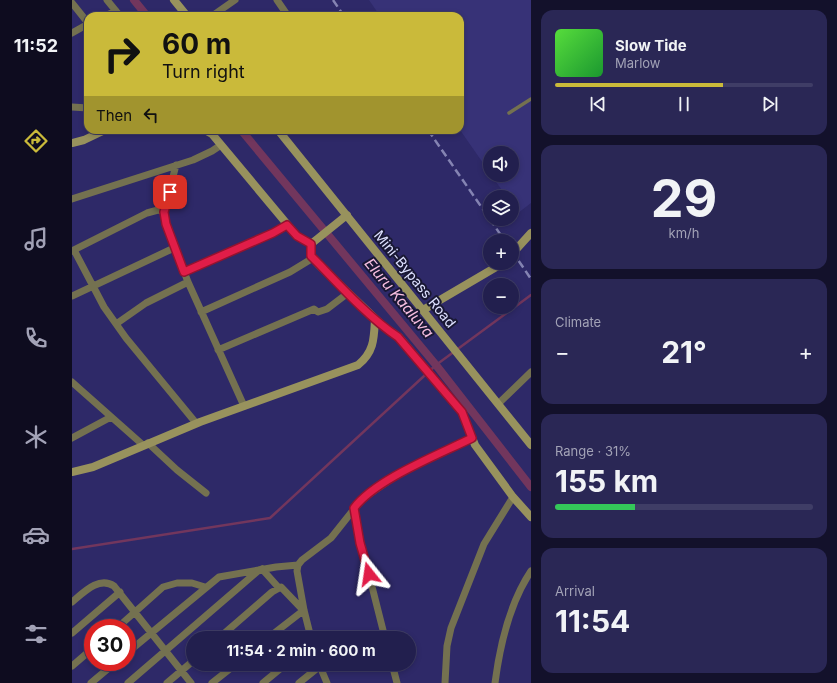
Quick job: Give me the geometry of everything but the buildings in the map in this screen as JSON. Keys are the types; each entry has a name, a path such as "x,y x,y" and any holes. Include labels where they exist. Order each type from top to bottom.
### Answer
{"street":[{"path":"107,0 117,12"},
{"path":"174,0 184,12"},
{"path":"218,12 235,0"},
{"path":"277,0 285,12"},
{"path":"72,3 84,19"},
{"path":"72,33 84,26"},
{"path":"72,107 84,108"},
{"path":"72,143 84,140 97,134"},
{"path":"212,134 287,225 297,236 311,244"},
{"name":"Mini-Bypass Road","path":"281,134 531,445"},
{"path":"72,199 212,152 220,145"},
{"path":"176,165 164,212 174,248 201,312 244,406"},
{"path":"164,212 158,210 147,213 73,250 104,307 116,324 196,423"},
{"path":"311,244 347,215"},
{"path":"184,272 273,233 287,225"},
{"path":"519,246 531,233"},
{"path":"311,244 311,256 375,319 398,337 462,412 472,438 483,457 513,497 531,517"},
{"path":"72,296 174,248"},
{"path":"201,312 290,272 313,258"},
{"path":"424,311 491,270"},
{"path":"116,324 146,303 188,282"},
{"path":"218,350 314,309 318,312 327,309 348,293"},
{"path":"72,472 92,467 196,423 358,365 367,357 372,346 375,319"},
{"path":"498,404 531,372"},
{"path":"72,382 111,417 206,493"},
{"path":"72,438 111,417"},
{"path":"136,646 219,576 298,564 331,538 362,499 400,473 472,438"},
{"path":"445,683 447,646 453,621 484,544 513,497"},
{"path":"354,508 360,543 383,631"},
{"path":"298,564 297,571 309,631"},
{"path":"260,569 279,588 284,588 304,610"},
{"path":"128,683 260,569"},
{"path":"495,683 499,652 512,608 525,580 531,571"},
{"path":"72,602 93,586 102,582 108,582 114,586 191,683"},
{"path":"127,619 163,587 177,583 192,583 205,587"},
{"path":"227,631 279,588"},
{"path":"72,633 120,592"},
{"path":"277,631 304,610"},
{"path":"72,666 84,656"},
{"path":"166,683 186,667"},
{"path":"91,683 105,671"},
{"path":"212,683 227,671"},
{"path":"263,683 278,671"},
{"path":"299,683 312,671"},
{"path":"322,671 327,683"},
{"path":"394,671 397,683"}],"lane":[{"path":"509,113 531,99"}],"shaded area":[{"path":"369,0 531,0 531,203 519,212 519,190 502,190 496,182 519,182 519,146 483,146 483,163 463,134 464,134 464,12 377,12"}],"waterway":[{"name":"Eluru Kaaluva","path":"134,0 144,12"},
{"name":"Eluru Kaaluva","path":"244,134 436,365 531,487"},
{"path":"72,549 270,518 436,365 531,295"}],"railway":[{"path":"333,0 341,12"},
{"path":"431,134 500,234"},
{"path":"519,261 531,279"}],"route":[{"path":"170,192 164,212 166,224 184,272 273,233 287,225 297,236 311,244 311,256 375,319 398,337 462,412 466,426 472,438 400,473 362,499 354,508 360,543 369,574"}]}
